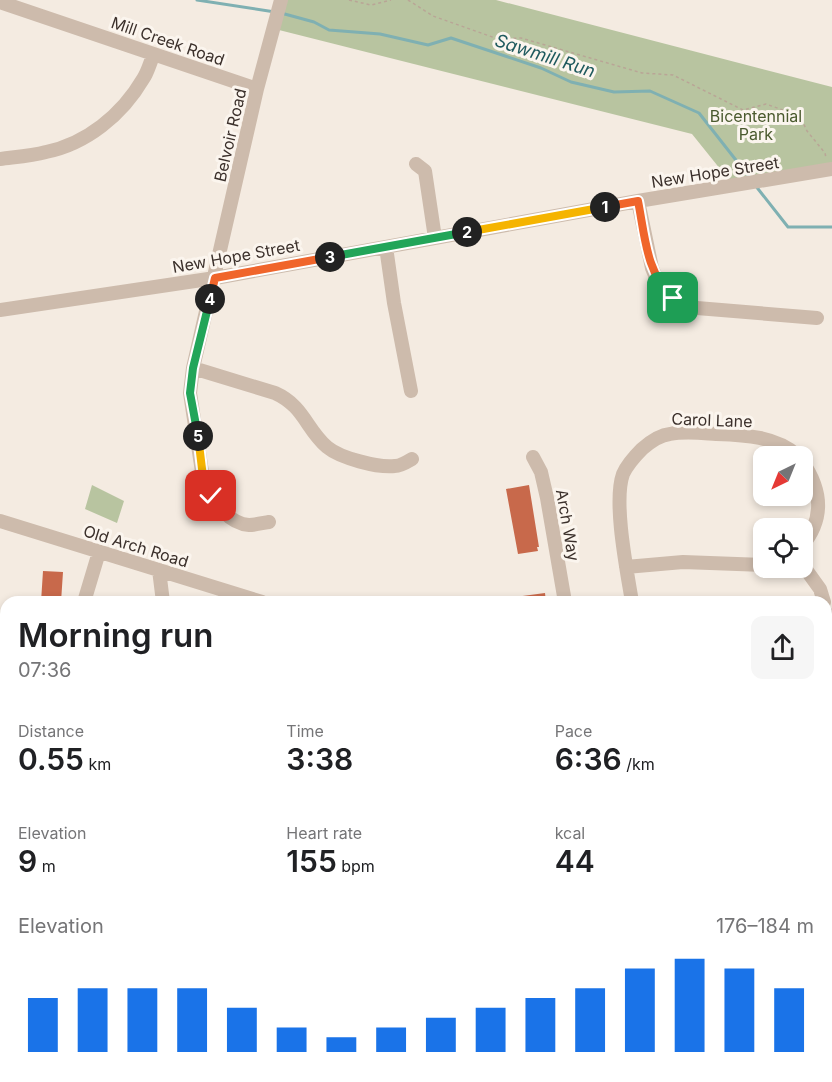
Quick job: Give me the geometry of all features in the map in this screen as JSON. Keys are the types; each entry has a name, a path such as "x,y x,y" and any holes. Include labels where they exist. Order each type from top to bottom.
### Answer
{"street":[{"name":"Belvoir Road","path":"268,522 249,525 228,516 204,485 190,393 193,368 257,89 282,0"},
{"name":"Mill Creek Road","path":"0,2 257,89"},
{"path":"0,159 46,152 70,145 96,131 115,114 137,88 154,54"},
{"path":"416,164 425,171 435,238"},
{"name":"New Hope Street","path":"0,310 215,278 638,201 761,181 829,164"},
{"path":"638,201 652,268 657,280 673,298 697,308 817,318"},
{"path":"386,247 411,391"},
{"path":"193,368 288,399 304,415 328,448 344,456 375,465 396,466 412,459"},
{"name":"Carol Lane","path":"631,596 626,567 620,492 623,474 633,458 649,443 669,434 745,436 783,446"},
{"name":"Arch Way","path":"533,457 541,472 564,596"},
{"path":"813,481 819,501 813,534"},
{"name":"Old Arch Road","path":"0,521 243,596"},
{"path":"86,596 99,552"},
{"path":"626,567 683,562 753,565"},
{"path":"159,570 162,596"},
{"path":"812,578 822,596"}],"path":[{"path":"349,0 371,5 391,0"},
{"path":"408,0 433,16 498,39 521,38 642,73 673,75 743,110 765,104 796,114 800,116 807,131 825,153 829,164"}],"green space":[{"name":"Bicentennial Park","path":"281,0 496,0 832,87 832,169 733,185 692,134 275,29"},
{"path":"92,485 124,501 117,523 85,509"}],"building":[{"path":"529,485 539,547 537,547 538,551 518,554 506,489"},
{"path":"43,571 63,572 61,596 41,596"},
{"path":"545,593 545,596 522,596"}],"waterway":[{"name":"Sawmill Run","path":"197,0 275,12"},
{"name":"Sawmill Run","path":"281,13 314,22 329,30 380,34 428,45 451,38 541,68 571,82 614,92 650,91 699,113 750,178"},
{"name":"Sawmill Run","path":"755,185 788,227 832,227"}],"route":[{"path":"211,496 204,485 190,393 193,368 215,278 638,201 652,268 664,290 673,298"}]}
